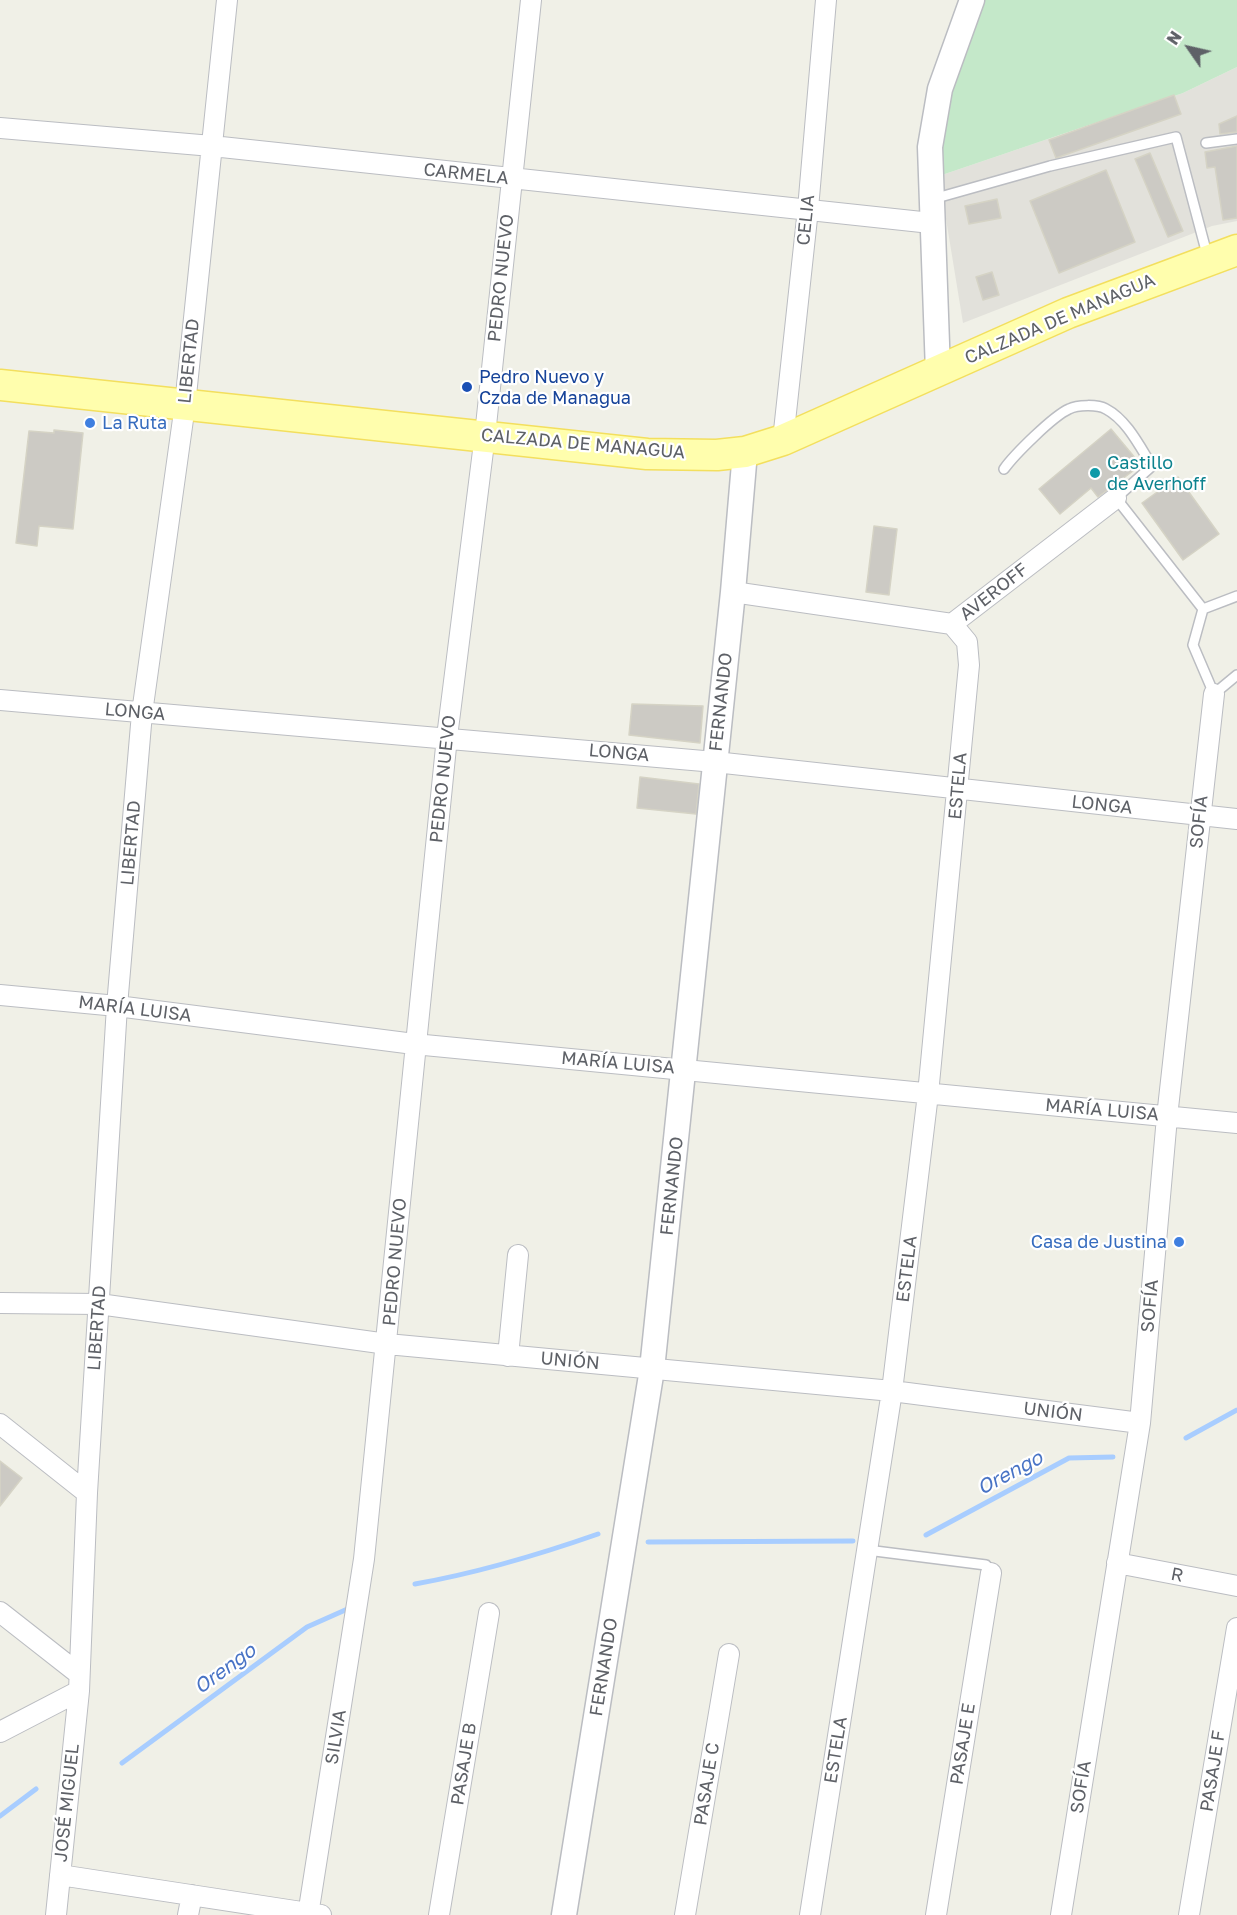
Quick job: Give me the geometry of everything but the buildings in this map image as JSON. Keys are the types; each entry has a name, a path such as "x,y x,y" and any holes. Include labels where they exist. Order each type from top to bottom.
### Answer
{"main road":[{"name":"CALZADA DE MANAGUA","path":"0,386 485,435 647,454 717,455 745,452 783,440 1068,312 1237,250"}],"street":[{"name":"LIBERTAD","path":"79,1682 87,1493 117,1006 142,713 185,405 227,0"},
{"name":"PEDRO NUEVO","path":"364,1558 387,1344 414,1044 447,737 485,435 531,0"},
{"name":"CELIA","path":"783,440 808,209 826,0"},
{"path":"938,372 930,147 940,89 972,0"},
{"name":"CARMELA","path":"0,128 212,146 808,209 931,211"},
{"name":"FERNANDO","path":"564,1915 652,1369 733,592 745,452"},
{"name":"AVEROFF","path":"733,592 952,624 1116,498"},
{"name":"ESTELA","path":"810,1915 892,1391 928,1094 969,665 968,642 952,624"},
{"name":"SOFÍA","path":"1061,1915 1140,1423 1167,1117 1214,694"},
{"name":"LONGA","path":"0,700 715,762 1237,819"},
{"name":"MARÍA LUISA","path":"0,995 117,1006 414,1044 1237,1123"},
{"path":"508,1356 518,1255"},
{"name":"UNIÓN","path":"0,1303 99,1304 387,1344 892,1391 1140,1423"},
{"path":"0,1424 87,1493"},
{"name":"SILVIA","path":"313,1914 364,1558"},
{"name":"R","path":"1117,1563 1237,1586"},
{"name":"PASAJE E","path":"936,1915 991,1573"},
{"path":"0,1612 79,1682 0,1732"},
{"name":"PASAJE B","path":"439,1915 489,1612"},
{"name":"PASAJE F","path":"1189,1915 1237,1628"},
{"name":"PASAJE C","path":"685,1915 729,1654"},
{"name":"JOSÉ MIGUEL","path":"56,1915 79,1682"},
{"path":"60,1875 313,1914"},
{"path":"188,1915 192,1895"}],"lane":[{"path":"931,211 1050,166 1176,137 1208,260"},
{"path":"1206,143 1237,139"},
{"name":"AVEROFF","path":"1004,469 1015,454 1069,409 1092,406 1105,408 1124,424 1152,466 1116,498"},
{"path":"1116,498 1203,609"},
{"path":"1203,609 1237,596"},
{"path":"1203,609 1193,645 1214,694 1237,675"},
{"path":"867,1550 986,1565 991,1573"}],"shaded area":[{"path":"1237,67 1237,221 1212,226 963,323 939,176 1183,93"}],"green space":[{"path":"980,0 1237,0 1237,67 1183,93 939,176 940,117"}],"waterway":[{"name":"Orengo","path":"1186,1438 1237,1410"},
{"name":"Orengo","path":"926,1535 1069,1458 1113,1457"},
{"name":"Orengo","path":"415,1584 507,1563 598,1534"},
{"name":"Orengo","path":"648,1542 853,1541"},
{"name":"Orengo","path":"122,1763 307,1627 352,1607"},
{"name":"Orengo","path":"0,1816 36,1789"}],"place":[{"name":"Pedro Nuevo y Czda de Managua","path":"467,387"},
{"name":"La Ruta","path":"90,423"},
{"name":"Castillo de Averhoff","path":"1095,473"},
{"name":"Casa de Justina","path":"1179,1242"}]}
